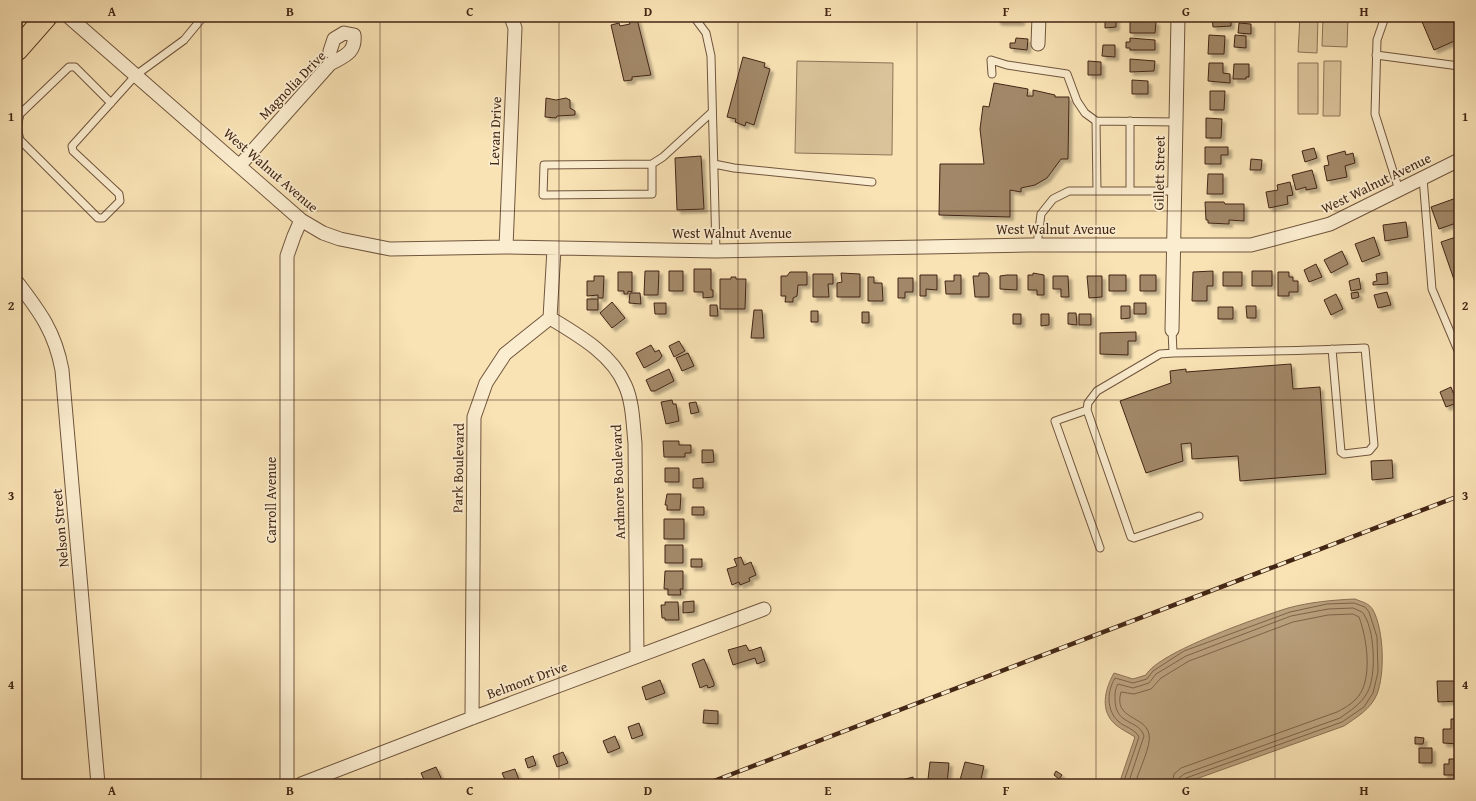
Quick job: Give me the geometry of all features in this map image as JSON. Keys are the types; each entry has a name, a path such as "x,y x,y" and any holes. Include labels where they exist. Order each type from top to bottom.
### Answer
{"main road":[{"path":"17,50 46,17"}],"street":[{"name":"West Walnut Avenue","path":"69,17 240,165 301,220 324,233 340,239 390,249 506,248 716,250 1036,245 1251,245 1292,236 1330,224 1459,160"},
{"name":"Levan Drive","path":"506,248 515,28 511,17"},
{"path":"1038,44 1039,17"},
{"name":"Gillett Street","path":"1172,330 1178,17"},
{"name":"Magnolia Drive","path":"240,165 330,64 350,53 355,44 354,35 344,33 334,39 330,51"},
{"name":"Carroll Avenue","path":"287,784 287,256 301,220"},
{"path":"550,318 554,249"},
{"name":"Nelson Street","path":"17,282 50,329 58,347 62,370 98,784"},
{"name":"Ardmore Boulevard","path":"550,318 583,337 612,363 625,385 631,411 635,443 637,656"},
{"name":"Park Boulevard","path":"472,718 474,417 486,383 505,354 550,318"},
{"name":"Belmont Drive","path":"301,784 472,718 764,609"}],"lane":[{"path":"111,103 75,67 69,68 20,114 18,123 17,132 20,140 98,218 103,218 120,201 119,194 73,151 72,146 111,103 136,75 184,40 203,17"},
{"path":"694,17 706,32 711,56 716,250"},
{"path":"1385,17 1377,40 1375,114 1399,190"},
{"path":"1376,55 1459,66"},
{"path":"992,74 991,60 1007,65 1067,74 1081,107 1085,113 1096,121 1176,122"},
{"path":"652,164 652,194 544,195 544,164 652,164 663,157 712,112"},
{"path":"1096,121 1097,191"},
{"path":"1130,121 1130,191"},
{"path":"714,164 734,168 872,182"},
{"path":"1423,178 1432,288 1459,353"},
{"path":"1036,245 1041,214 1053,199 1069,191 1175,192"},
{"path":"1172,330 1173,353"},
{"path":"1199,516 1131,538 1087,410 1088,403 1097,391 1160,354 1365,348 1374,445 1369,452 1344,454 1341,452 1332,350"},
{"path":"1087,410 1055,422 1100,548"}],"path":[{"path":"934,784 935,780"}],"shaded area":[{"path":"1300,17 1318,17 1317,53 1298,52"},
{"path":"1323,17 1348,17 1347,47 1322,46"},
{"path":"797,61 893,63 892,155 795,153"},
{"path":"1324,61 1341,61 1340,116 1323,116"},
{"path":"1298,63 1318,63 1318,114 1298,114"}],"water":[{"path":"1355,599 1367,604 1373,610 1377,619 1382,652 1380,685 1377,694 1371,704 1359,716 1344,726 1182,784 1119,784 1135,737 1116,725 1107,713 1105,700 1106,693 1114,673 1133,679 1146,675 1154,666 1169,656 1189,646 1256,619 1305,604"}],"building":[{"path":"997,17 1021,17 1021,22 1000,22 997,21"},
{"path":"1105,17 1116,17 1116,27 1105,28"},
{"path":"1212,17 1226,17 1226,19 1231,19 1231,26 1213,27"},
{"path":"1420,17 1459,17 1459,39 1434,50"},
{"path":"637,19 651,75 632,77 632,80 624,81 611,25 619,23 620,26 630,24 629,21"},
{"path":"1151,20 1156,22 1155,33 1130,33 1130,21"},
{"path":"1239,23 1251,24 1251,34 1238,33"},
{"path":"1209,35 1225,36 1224,54 1208,54"},
{"path":"1235,35 1246,36 1246,48 1234,47"},
{"path":"1016,38 1028,39 1027,50 1010,48 1010,43 1015,43"},
{"path":"1130,38 1155,40 1155,50 1130,50 1130,48 1126,48 1126,42 1130,42"},
{"path":"1103,45 1115,45 1115,57 1102,56"},
{"path":"743,57 765,63 764,67 770,69 754,125 746,122 745,126 735,122 736,119 727,117"},
{"path":"1130,59 1155,61 1154,71 1130,72"},
{"path":"1088,61 1101,62 1101,75 1088,75"},
{"path":"1209,63 1223,63 1223,73 1230,74 1230,83 1208,81"},
{"path":"1234,64 1249,64 1249,77 1246,77 1246,79 1233,79"},
{"path":"1132,80 1148,81 1148,94 1132,94"},
{"path":"994,83 1028,89 1027,96 1033,96 1033,90 1055,95 1055,97 1069,97 1068,159 1061,159 1047,178 1035,185 1021,188 1021,192 1010,190 1010,217 939,215 940,164 984,164 980,129 983,106 989,107"},
{"path":"1210,91 1225,91 1224,110 1210,110"},
{"path":"546,98 556,100 566,98 570,100 570,108 575,111 575,115 557,116 556,118 545,117"},
{"path":"1206,118 1222,119 1221,138 1206,138"},
{"path":"1205,147 1228,147 1228,155 1221,155 1221,164 1205,164"},
{"path":"1314,148 1317,158 1305,162 1302,151"},
{"path":"1345,151 1346,155 1353,153 1355,163 1345,166 1347,177 1327,181 1324,166 1329,165 1327,156"},
{"path":"701,156 704,209 677,210 675,158"},
{"path":"1251,159 1262,160 1261,170 1250,170"},
{"path":"1312,170 1317,188 1306,190 1306,187 1296,190 1292,175"},
{"path":"1208,174 1223,174 1223,194 1207,194"},
{"path":"1290,182 1293,195 1287,196 1288,204 1269,208 1266,192 1278,190 1277,185"},
{"path":"1459,197 1459,222 1439,229 1431,207"},
{"path":"1205,202 1244,204 1244,221 1229,220 1229,224 1208,223 1208,220 1206,220"},
{"path":"1406,222 1408,237 1385,241 1383,225"},
{"path":"1459,236 1459,294 1441,242"},
{"path":"1374,237 1380,255 1362,262 1355,244"},
{"path":"1342,251 1348,264 1331,273 1324,260"},
{"path":"1316,264 1322,277 1309,282 1304,270"},
{"path":"694,269 711,269 711,290 713,290 713,297 703,298 703,292 694,292"},
{"path":"645,271 659,271 658,295 644,295"},
{"path":"669,271 683,271 683,291 669,291"},
{"path":"1213,271 1213,286 1207,286 1207,301 1192,301 1193,272"},
{"path":"1252,271 1272,271 1272,286 1252,286"},
{"path":"618,272 632,272 632,292 628,291 628,294 624,294 624,291 618,291"},
{"path":"790,272 807,272 807,285 798,285 797,296 793,298 793,302 785,302 786,296 781,296 781,276 787,276"},
{"path":"1223,272 1242,272 1242,286 1223,286"},
{"path":"1278,272 1289,272 1289,277 1293,277 1293,281 1298,281 1298,292 1289,292 1289,296 1278,296"},
{"path":"1387,272 1388,284 1373,285 1373,282 1377,281 1376,274"},
{"path":"841,273 860,274 860,297 837,297 837,283 842,282"},
{"path":"979,273 987,273 989,276 989,297 975,297 973,276 979,276"},
{"path":"1033,273 1044,275 1044,295 1037,295 1037,290 1028,290 1028,275 1033,275"},
{"path":"813,274 833,274 833,284 828,284 829,297 813,297"},
{"path":"920,275 937,275 937,290 926,289 926,296 920,296"},
{"path":"954,275 961,275 961,294 946,294 945,281 954,281"},
{"path":"1017,275 1017,290 1000,289 1000,276"},
{"path":"1109,275 1126,275 1126,291 1109,291"},
{"path":"1140,275 1156,275 1156,291 1140,291"},
{"path":"594,276 604,276 603,298 598,298 598,295 587,296 587,281 594,281"},
{"path":"1053,276 1068,276 1069,297 1061,297 1061,289 1053,289"},
{"path":"1087,276 1102,276 1102,297 1089,298"},
{"path":"731,277 736,277 736,279 746,279 745,309 720,309 720,279 731,279"},
{"path":"868,277 874,277 874,283 882,283 883,301 868,301"},
{"path":"898,278 913,278 913,292 905,292 905,298 898,298"},
{"path":"1359,278 1361,289 1351,291 1349,281"},
{"path":"1358,292 1359,297 1352,299 1351,293"},
{"path":"1387,292 1391,305 1378,308 1374,295"},
{"path":"630,293 640,293 641,304 629,303"},
{"path":"1336,294 1343,309 1331,315 1324,300"},
{"path":"587,299 598,299 598,310 587,310"},
{"path":"612,302 625,318 612,328 600,313"},
{"path":"654,303 666,303 666,314 655,314"},
{"path":"1134,303 1146,303 1146,314 1134,314"},
{"path":"710,305 717,305 718,316 710,316"},
{"path":"1121,306 1130,306 1130,318 1121,319"},
{"path":"1246,306 1256,306 1256,318 1247,318"},
{"path":"1218,307 1233,307 1233,319 1218,319"},
{"path":"754,310 762,310 764,338 751,338"},
{"path":"811,311 818,311 818,322 811,322"},
{"path":"862,312 869,312 869,323 862,323"},
{"path":"1068,313 1076,313 1077,325 1068,324"},
{"path":"1013,314 1021,314 1021,324 1013,324"},
{"path":"1041,314 1049,314 1049,325 1041,326"},
{"path":"1079,314 1091,314 1091,325 1079,325"},
{"path":"1136,332 1136,341 1128,341 1128,355 1100,354 1100,333"},
{"path":"679,341 685,351 674,357 669,346"},
{"path":"651,345 655,352 659,350 662,356 659,360 644,368 636,353"},
{"path":"688,353 694,366 682,371 676,358"},
{"path":"1291,364 1293,389 1320,387 1326,474 1240,481 1238,456 1192,459 1191,443 1181,444 1183,461 1146,473 1120,401 1171,383 1170,371 1186,369 1186,372"},
{"path":"669,369 674,381 655,391 651,391 646,380"},
{"path":"1451,387 1457,403 1446,407 1440,392"},
{"path":"672,400 673,404 676,404 679,421 666,424 661,402"},
{"path":"696,402 699,412 691,414 689,403"},
{"path":"663,441 679,441 679,445 691,445 691,453 685,453 685,457 664,457"},
{"path":"702,450 713,450 714,462 702,463"},
{"path":"1392,460 1393,478 1372,480 1371,461"},
{"path":"665,468 679,468 679,482 665,482"},
{"path":"703,478 703,488 693,488 693,479"},
{"path":"667,494 681,494 680,510 667,510 667,505 665,505"},
{"path":"692,507 704,507 704,515 692,515"},
{"path":"664,519 684,519 684,539 664,539"},
{"path":"665,545 683,545 683,563 665,563"},
{"path":"741,557 744,565 751,562 756,575 749,578 750,581 740,585 739,582 732,585 727,569 737,566 734,559"},
{"path":"691,559 702,559 702,567 691,567"},
{"path":"665,571 683,571 683,589 680,589 681,595 668,595 668,589 664,589"},
{"path":"694,601 694,612 683,613 683,602"},
{"path":"665,602 678,602 679,620 665,620 665,618 662,618 661,605 665,605"},
{"path":"746,645 749,651 761,647 765,661 757,664 755,658 733,665 728,650"},
{"path":"704,659 714,686 708,688 707,685 700,688 692,664"},
{"path":"660,680 665,693 646,700 642,687"},
{"path":"1437,681 1456,681 1456,689 1459,689 1459,701 1438,702"},
{"path":"704,710 718,711 718,724 703,723"},
{"path":"1451,719 1459,719 1459,744 1443,743 1443,729 1451,729"},
{"path":"639,723 643,735 632,739 628,727"},
{"path":"615,736 620,748 608,753 603,741"},
{"path":"1415,737 1424,738 1423,744 1415,744"},
{"path":"1419,748 1432,748 1432,763 1419,763"},
{"path":"563,752 568,763 557,767 553,756"},
{"path":"533,756 536,765 528,768 525,759"},
{"path":"1449,759 1459,759 1459,775 1444,775 1444,764 1449,764"},
{"path":"930,762 949,763 947,784 936,784 936,780 928,779"},
{"path":"965,762 984,766 980,784 967,784 968,782 960,780"},
{"path":"436,767 442,780 426,784 421,773"},
{"path":"515,769 519,780 507,784 502,773"},
{"path":"1056,771 1062,775 1059,779 1054,775"},
{"path":"913,777 915,784 890,783"},
{"path":"408,779 410,784 392,784"},
{"path":"1429,780 1441,780 1441,784 1429,784"}],"railway":[{"path":"706,784 1459,496"}]}
